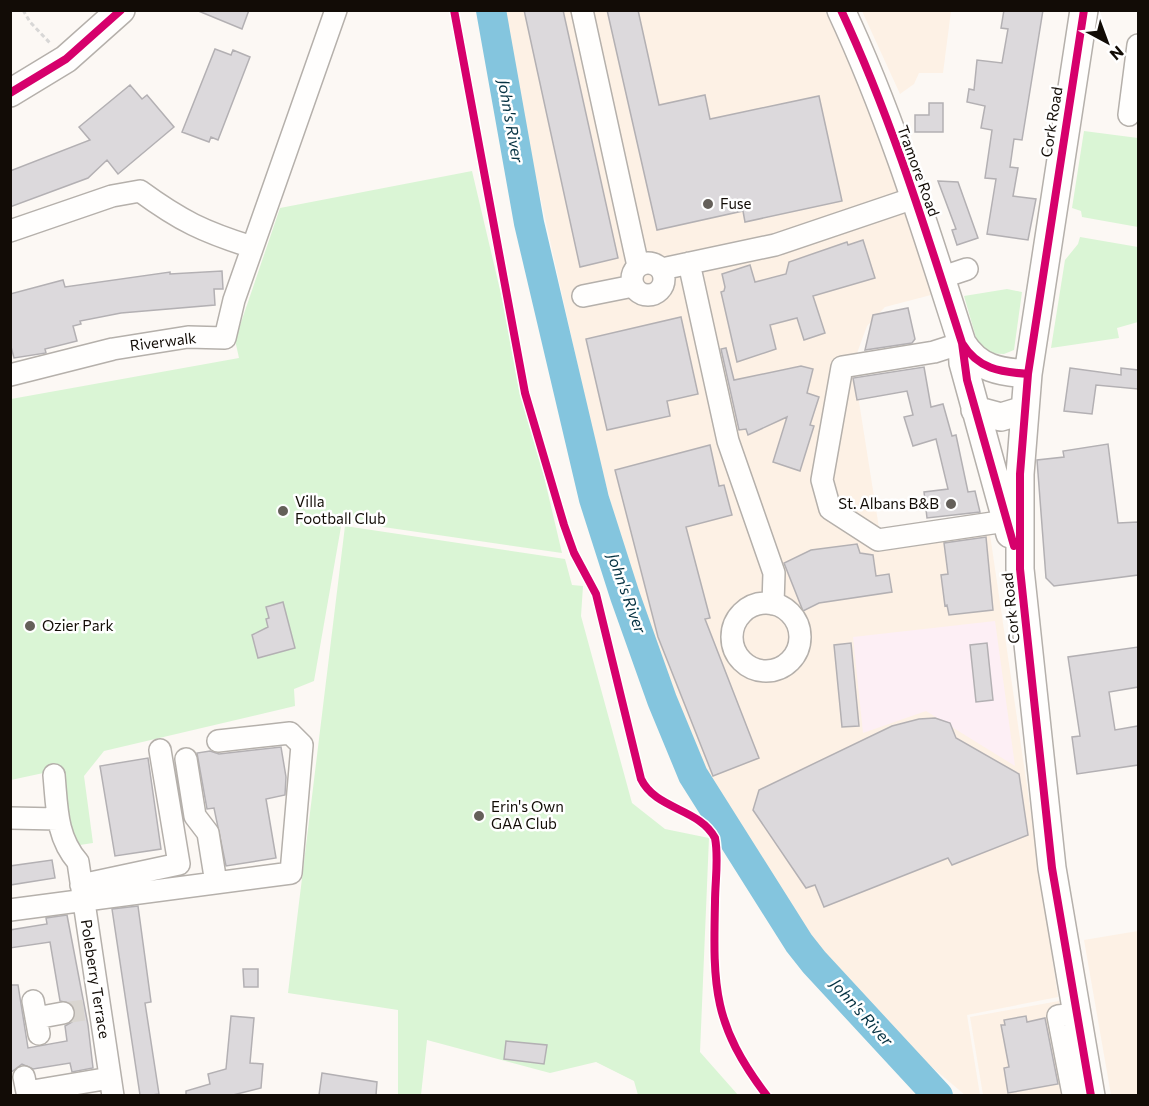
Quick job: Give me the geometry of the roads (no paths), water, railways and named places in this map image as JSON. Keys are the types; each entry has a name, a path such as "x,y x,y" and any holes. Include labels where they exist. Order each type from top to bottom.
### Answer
{"main road":[{"path":"10,93 66,59 121,10"},
{"name":"Tramore Road","path":"841,10 865,63 914,198 962,343 963,363 975,410 1020,569"},
{"name":"Cork Road","path":"1080,1094 1076,1014 1052,868 1020,569 1019,496 1028,374 1084,10"},
{"name":"Tramore Road","path":"962,343 974,360 989,369 1028,374"},
{"path":"975,410 994,417 1009,416 1024,410"}],"street":[{"name":"Riverwalk","path":"10,375 112,349 188,337 225,338 252,247 336,10"},
{"path":"582,10 640,294 656,293 664,285 662,269"},
{"path":"1129,115 1138,45"},
{"path":"10,231 112,196 140,191 180,220 209,234 252,247"},
{"path":"583,296 636,276 648,262 662,269 775,245 914,198"},
{"path":"689,263 728,441 774,573 773,604"},
{"path":"940,278 967,269"},
{"path":"962,343 934,352 842,367 822,480 830,509 878,540 1006,520"},
{"path":"82,894 216,883 291,873 302,745 290,733 218,741"},
{"path":"10,910 82,894 179,864 160,750"},
{"path":"186,759 195,816 208,833 216,883"},
{"path":"10,818 58,819 54,775"},
{"name":"Poleberry Terrace","path":"58,819 66,848 78,862 92,1009 112,1087"},
{"path":"36,1018 63,1013"},
{"path":"24,1077 27,1092 112,1087"}],"waterway":[{"name":"John's River","path":"491,10 529,223 594,499 662,700 693,775 799,943 938,1096"}],"tunnel":[{"path":"63,1013 85,1010"}],"place":[{"name":"Fuse","path":"708,204"},
{"name":"St. Albans B&B","path":"951,504"},
{"name":"Villa Football Club","path":"283,511"},
{"name":"Ozier Park","path":"30,626"},
{"name":"Erin's Own GAA Club","path":"479,816"}]}
